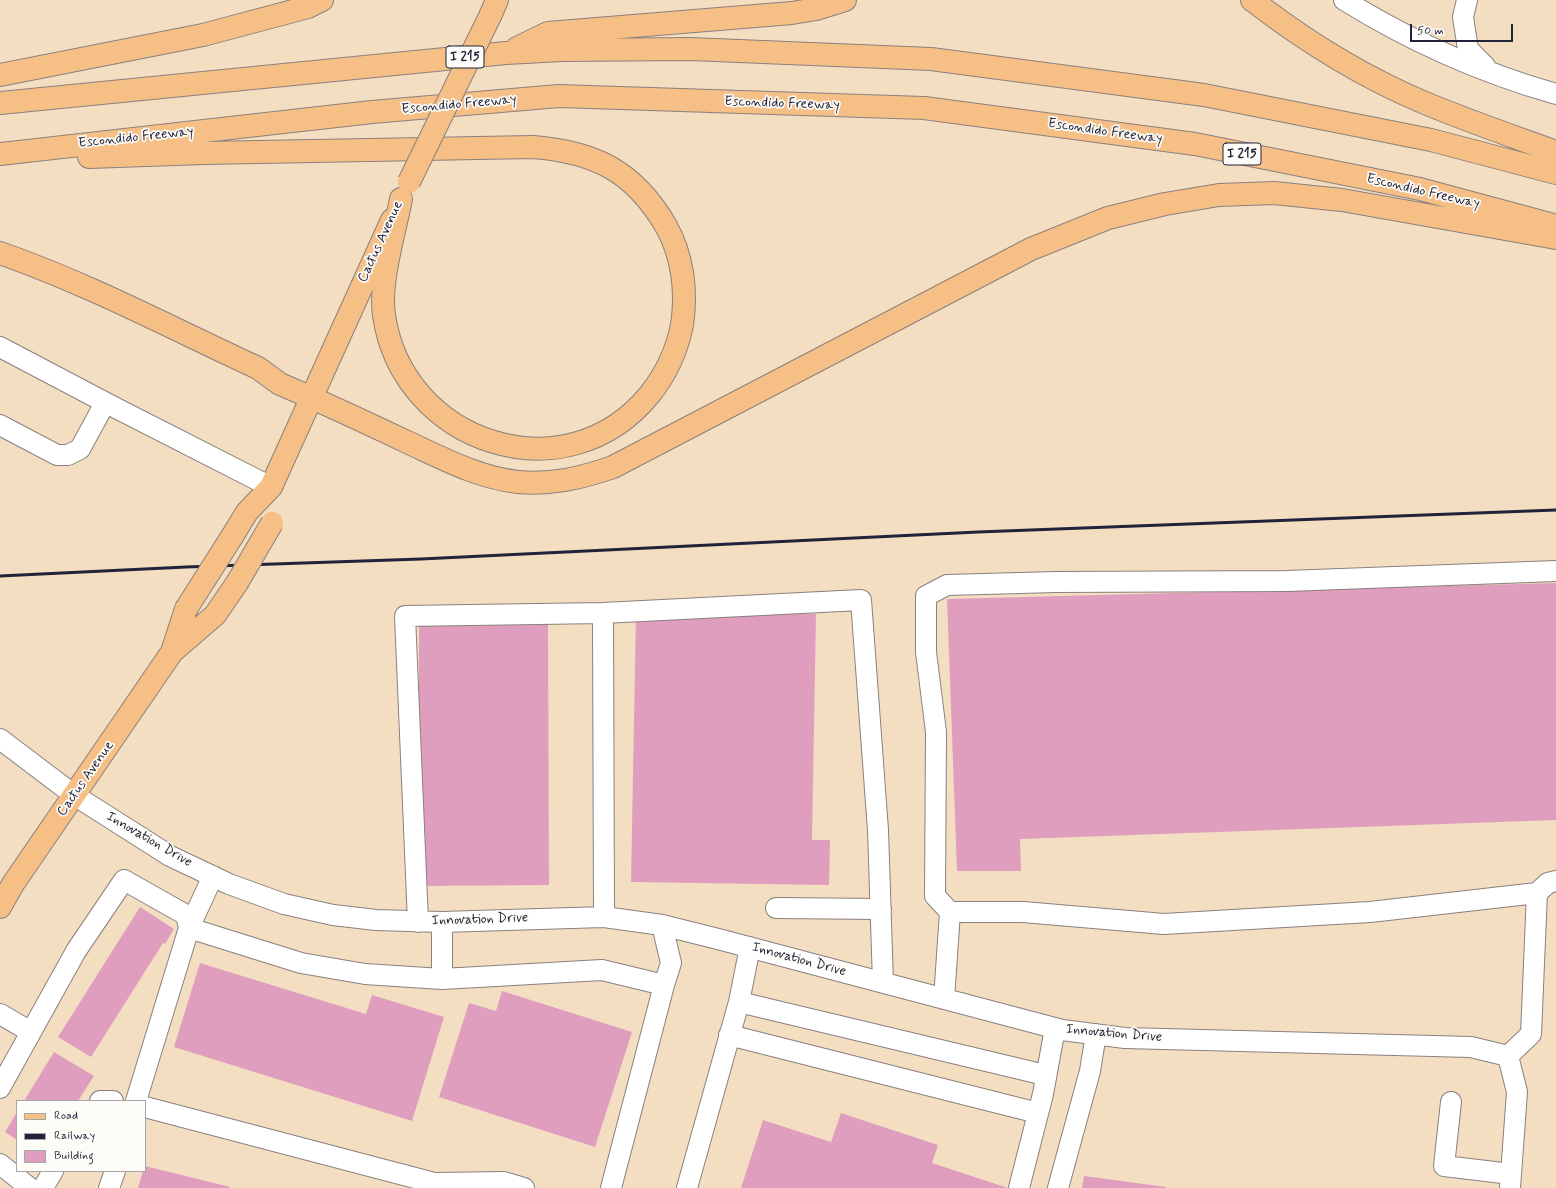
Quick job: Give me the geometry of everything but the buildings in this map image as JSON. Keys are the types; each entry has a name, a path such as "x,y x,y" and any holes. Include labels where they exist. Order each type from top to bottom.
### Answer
{"main road":[{"path":"0,75 202,35 308,7 322,0"},
{"path":"506,53 548,33 792,13 816,9 846,0"},
{"path":"1252,0 1272,16 1331,55 1380,82 1424,103 1556,152"},
{"name":"Cactus Avenue","path":"172,652 186,609 247,512 271,487 310,397 405,190 494,7"},
{"name":"I 215","path":"0,103 506,53 562,50 691,49 931,59 1204,95 1431,140 1556,173"},
{"name":"Escondido Freeway","path":"0,154 372,112 559,96 924,108 1195,144 1420,189 1556,225"},
{"path":"0,160 204,153 533,147 558,149 580,154 603,163 625,177 640,191 657,211 669,232 677,251 684,290 684,310 680,336 672,357 657,384 637,409 617,424 599,434 576,443 552,448 526,449 479,438 462,430 435,411 418,394 403,371 394,353 384,314 388,266 405,190"},
{"path":"0,254 42,268 78,283 258,368 280,384 485,476 518,482 551,482 578,478 613,467 1031,249 1108,218 1150,208 1219,195 1274,193 1342,200 1556,238"},
{"name":"Cactus Avenue","path":"0,906 13,884 172,652 215,615 246,570 272,523 271,487"}],"street":[{"path":"1344,0 1379,22 1431,48 1493,73 1556,94"},
{"path":"1467,0 1463,17 1468,49 1493,73"},
{"path":"0,347 271,487"},
{"path":"0,425 57,455 68,455 80,449 106,403"},
{"path":"1556,571 1288,581 1056,582 947,585 926,596 926,652 936,732 935,896 950,912 1023,912 1164,924 1370,912 1536,893 1548,883 1556,881"},
{"path":"418,922 405,616 603,613 861,600 878,830 884,983"},
{"path":"603,613 604,917"},
{"name":"Innovation Drive","path":"0,739 74,795 170,856 213,876 284,904 333,915 376,920 418,922 604,917 662,925 1055,1028 1125,1038 1472,1047 1508,1056"},
{"path":"136,1100 189,928 213,876"},
{"path":"0,1088 76,952 124,880 186,915 189,928"},
{"path":"1452,1102 1444,1166 1510,1181 1517,1092 1508,1056 1531,1034 1536,893"},
{"path":"776,908 881,909"},
{"path":"944,999 950,912"},
{"path":"442,922 442,979"},
{"path":"611,1188 671,962 662,925"},
{"path":"189,928 301,963 364,974 442,979 602,970 664,985"},
{"path":"687,1188 739,1002 750,947"},
{"path":"739,1002 1046,1075"},
{"path":"0,1014 31,1032"},
{"path":"1019,1188 1038,1113 1055,1028"},
{"path":"1058,1188 1090,1072 1096,1034"},
{"path":"730,1035 1038,1113"},
{"path":"146,1107 434,1183 503,1185 524,1188"},
{"path":"0,1164 30,1188"},
{"path":"43,1188 52,1172"},
{"path":"109,1188 115,1172"}],"railway":[{"path":"0,576 186,567 421,559 978,532 1556,510"}]}
